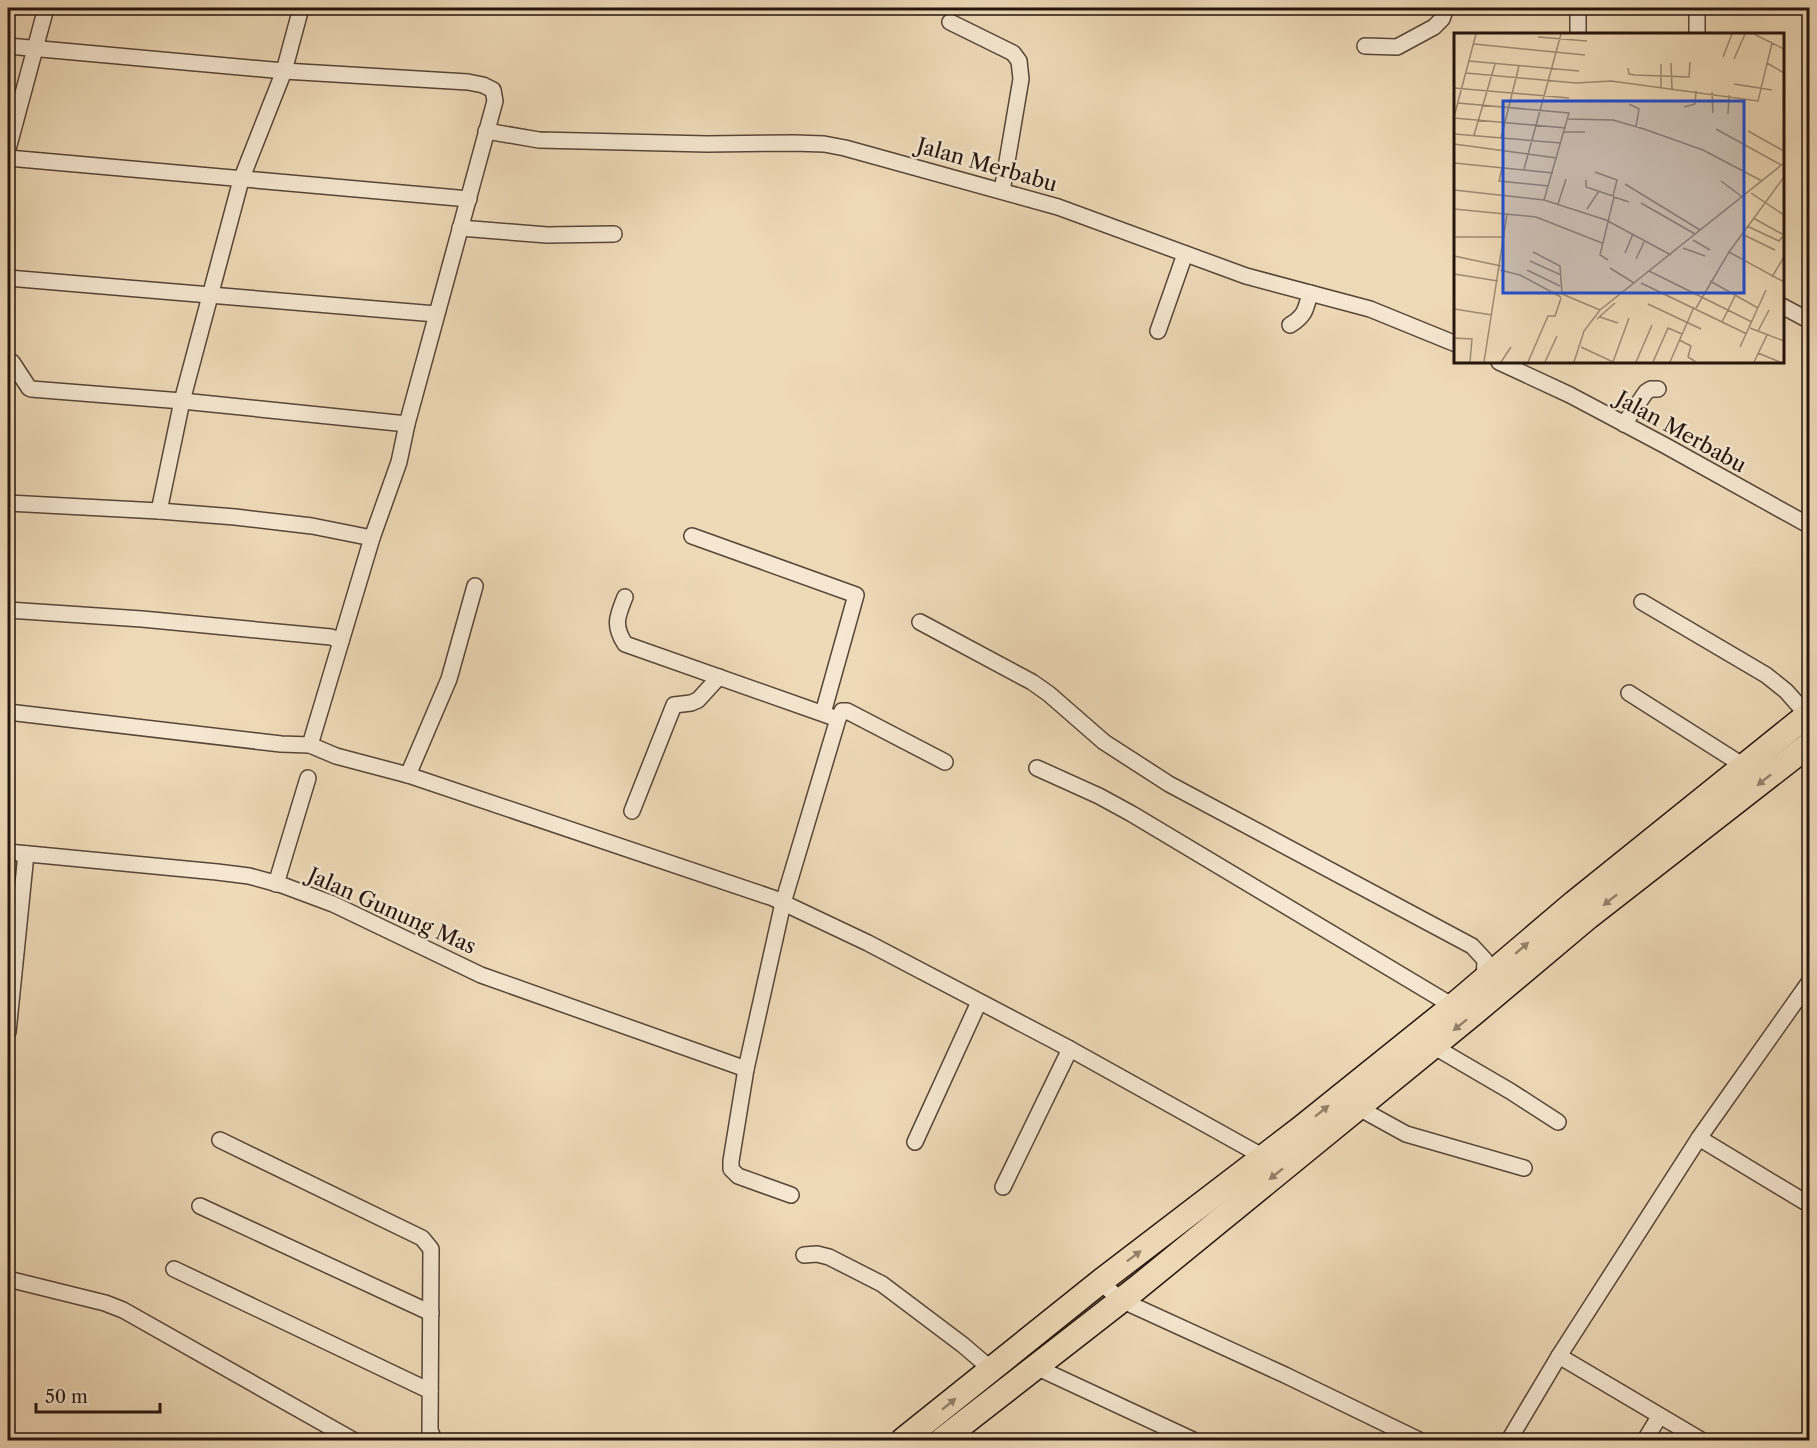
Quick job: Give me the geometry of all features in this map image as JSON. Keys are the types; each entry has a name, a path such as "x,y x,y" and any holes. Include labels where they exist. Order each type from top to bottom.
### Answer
{"main road":[{"path":"942,1440 1121,1300 1453,1006 1574,903 1809,715"},
{"path":"903,1440 1100,1282 1264,1156 1358,1107 1588,917 1809,744"}],"street":[{"path":"8,149 46,8"},
{"path":"159,511 182,401 241,180 284,70 301,8"},
{"path":"1365,46 1397,47 1434,27 1442,19 1446,8"},
{"path":"1578,8 1578,33"},
{"path":"1697,8 1697,33"},
{"path":"950,22 1013,53 1019,62 1021,79 1002,191"},
{"path":"8,46 284,70 468,82 483,85 493,90 495,94 469,199 407,424 399,462 372,538 310,745"},
{"name":"Jalan Merbabu","path":"486,130 539,140 824,144 856,150 1058,207 1246,276 1370,309 1454,344"},
{"path":"8,158 469,199"},
{"path":"460,228 547,235 614,234"},
{"path":"1158,331 1185,254"},
{"path":"8,278 436,314"},
{"path":"1290,326 1301,319 1310,293"},
{"path":"1784,307 1809,321"},
{"path":"8,361 12,362 28,388 31,389 182,401 407,424"},
{"name":"Jalan Merbabu","path":"1501,363 1550,385 1807,520"},
{"path":"1624,424 1646,392 1658,389"},
{"path":"8,503 159,511 312,526 372,538"},
{"path":"692,536 856,595 830,716 783,903 746,1069 731,1169 738,1176 791,1195"},
{"path":"408,775 449,680 475,586"},
{"path":"626,597 618,613 617,623 618,632 626,644 830,716 847,711 945,762"},
{"path":"1642,602 1766,675 1786,691 1809,715"},
{"path":"8,610 142,619 331,637 341,641"},
{"path":"920,622 1032,682 1104,742 1169,784 1472,946 1485,960 1484,981"},
{"path":"632,811 674,705 698,700 719,677"},
{"path":"1629,693 1744,766"},
{"path":"8,711 280,744 310,745 336,756 408,775 615,844 783,903 868,943 1070,1049 1264,1156"},
{"path":"1037,768 1132,813 1453,1006"},
{"path":"276,884 308,778"},
{"name":"Jalan Gunung Mas","path":"8,852 249,876 333,904 481,975 746,1069"},
{"path":"8,1026 26,854"},
{"path":"1509,1440 1559,1356 1699,1137 1803,1004 1809,981"},
{"path":"915,1142 979,1002"},
{"path":"1432,1046 1558,1122"},
{"path":"1003,1187 1070,1049"},
{"path":"1358,1107 1406,1134 1524,1168"},
{"path":"1699,1137 1809,1205"},
{"path":"220,1140 422,1238 430,1249 430,1430 434,1440"},
{"path":"200,1206 431,1313"},
{"path":"804,1255 817,1254 829,1257 882,1284 992,1369"},
{"path":"174,1269 430,1391"},
{"path":"8,1279 105,1303 123,1310 352,1440"},
{"path":"1100,1282 1121,1300 1285,1375 1419,1440"},
{"path":"1559,1356 1701,1440"},
{"path":"1036,1367 1193,1440"},
{"path":"1645,1440 1659,1417"}]}
